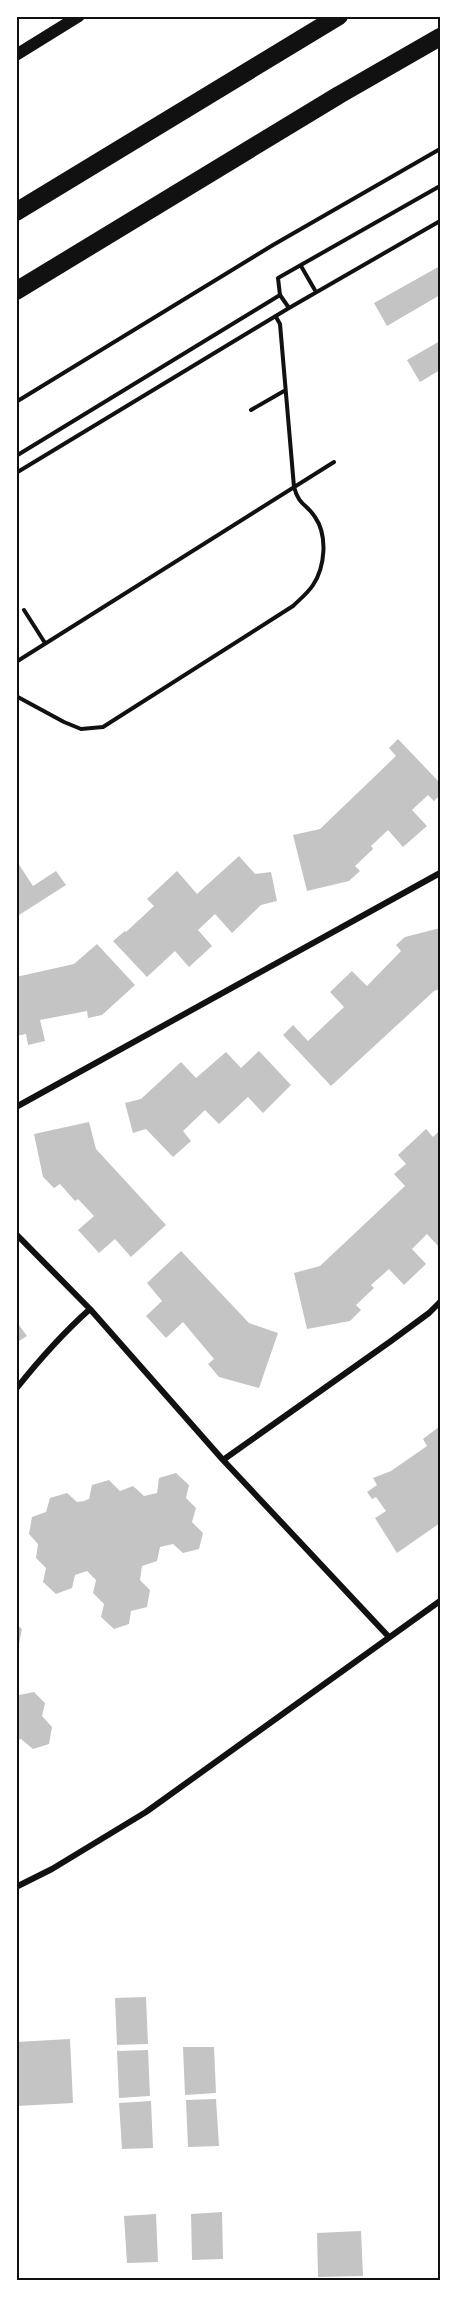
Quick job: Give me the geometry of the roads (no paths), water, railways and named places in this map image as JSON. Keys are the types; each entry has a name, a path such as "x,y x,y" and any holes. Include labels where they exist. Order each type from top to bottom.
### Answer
{"highway":[{"path":"16,212 339,16"},
{"path":"16,291 339,95 441,37"}],"main road":[{"path":"16,55 79,16"}],"street":[{"path":"16,1107 441,873"},
{"path":"16,1234 90,1309 223,1460 388,1636"},
{"path":"223,1460 441,1302"},
{"path":"16,1389 70,1326 90,1309"},
{"path":"16,1887 52,1869 146,1812 441,1600"}]}
